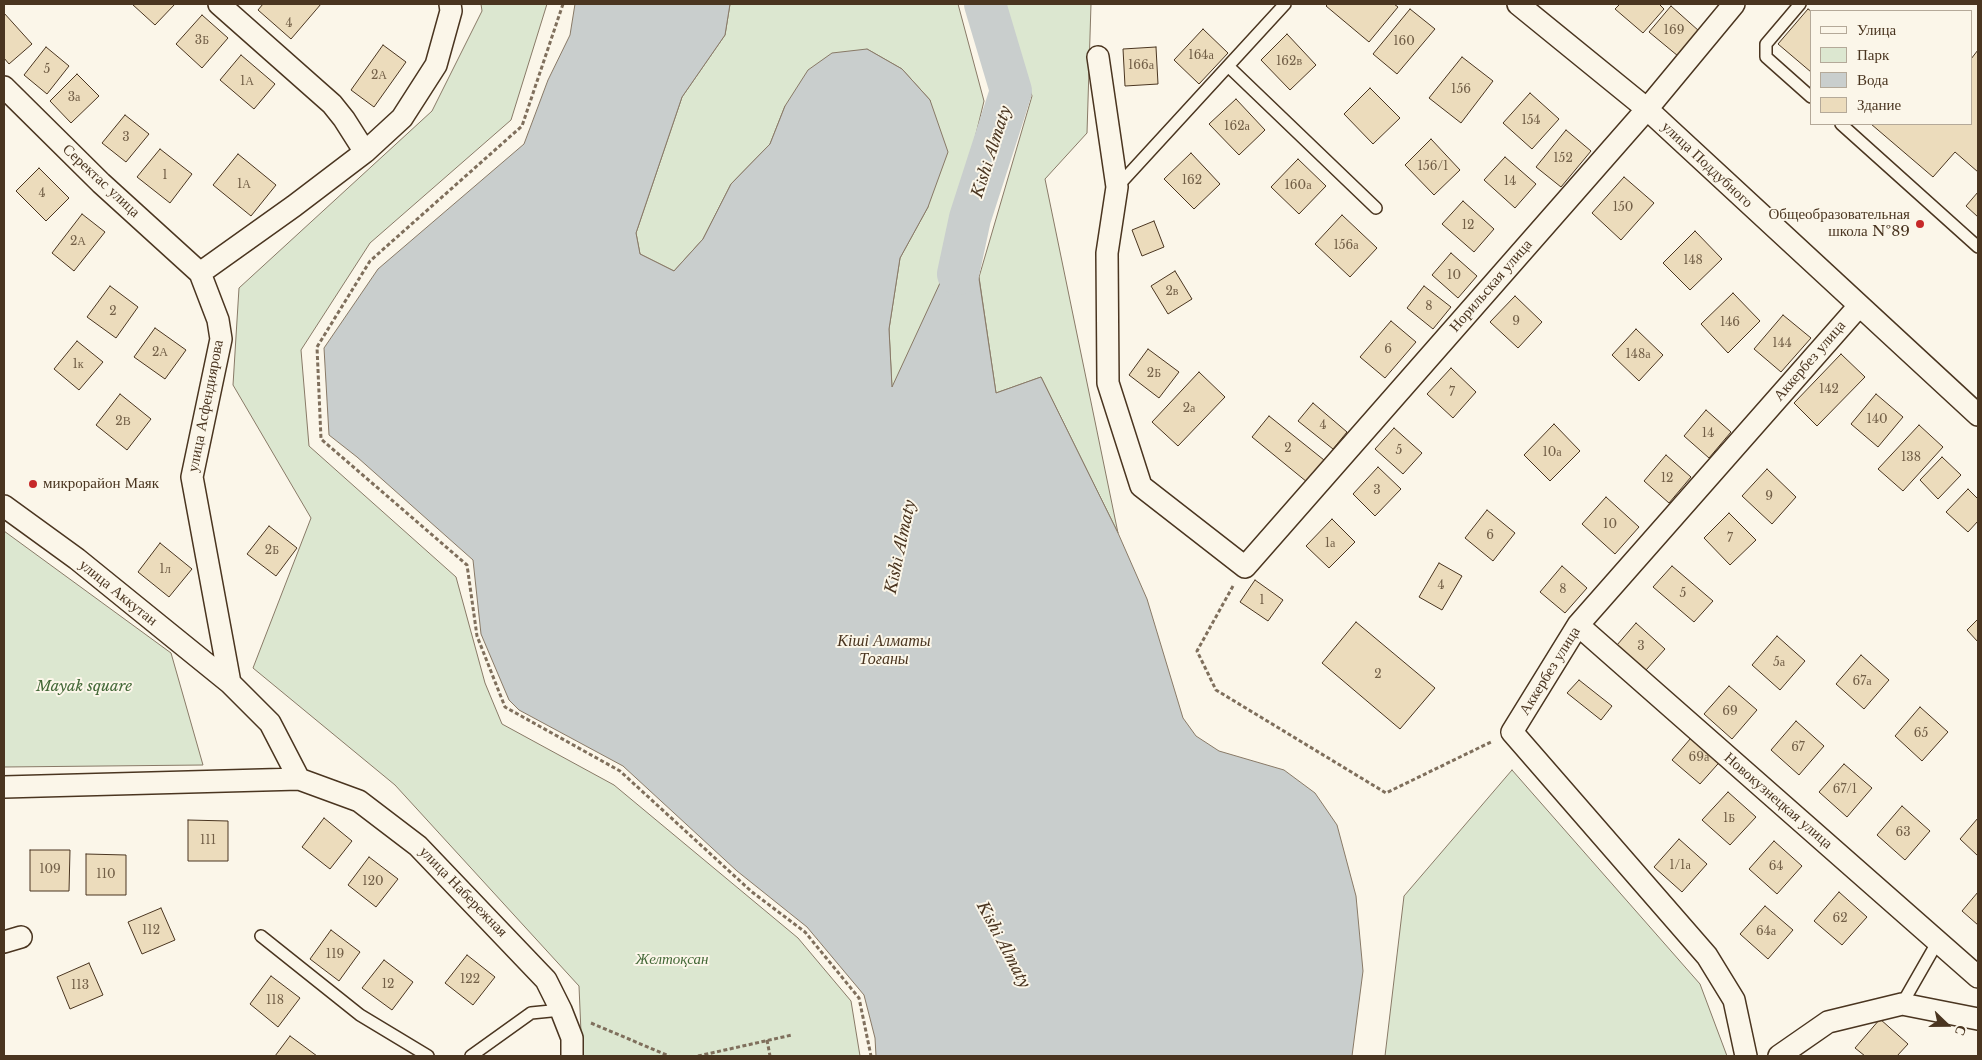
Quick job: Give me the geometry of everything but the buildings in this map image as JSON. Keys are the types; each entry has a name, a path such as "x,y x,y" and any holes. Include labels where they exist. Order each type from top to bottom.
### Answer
{"street":[{"path":"218,4 332,104 365,152"},
{"path":"200,273 294,206 365,152 402,118 436,65 451,11 450,4"},
{"name":"улица Поддубного","path":"1518,4 1646,108 1978,415"},
{"name":"Норильская улица","path":"1245,567 1646,108 1734,4"},
{"path":"1098,57 1117,187 1107,253 1108,383 1141,486 1245,567"},
{"name":"Серектас улица","path":"4,88 101,183 200,273"},
{"name":"улица Асфендиярова","path":"200,273 218,320 221,339 192,477 230,683"},
{"name":"Аккербез улица","path":"1746,1056 1734,1000 1707,956 1512,732 1578,625 1859,306"},
{"name":"улица Аккутан","path":"4,506 76,560 230,683"},
{"name":"Новокузнецкая улица","path":"1578,625 1978,977"},
{"path":"4,786 299,779 270,723 230,683"},
{"name":"улица Набережная","path":"299,779 359,801 418,846 546,980 572,1038 572,1056"},
{"path":"1779,1056 1828,1022 1902,1004 1978,1019"}],"lane":[{"path":"1117,187 1285,4"},
{"path":"1800,4 1766,44 1766,57 1810,96"},
{"path":"1228,66 1376,208"},
{"path":"1842,125 1978,248"},
{"path":"261,936 360,1015 428,1056"},
{"path":"1902,1004 1938,941"},
{"path":"472,1056 531,1013 561,1010"}],"path":[{"path":"563,4 522,126 370,260 317,347 321,439 467,565 477,636 504,708 620,771 752,892 805,932 859,998 871,1056"},
{"path":"1245,567 1197,651 1216,690 1386,793 1512,732"},
{"path":"561,1010 668,1056"},
{"path":"698,1056 792,1035"},
{"path":"767,1040 770,1056"}],"green space":[{"name":"Желтоқсан","path":"481,4 547,4 511,120 370,243 301,350 309,446 456,577 485,683 502,724 614,785 798,938 851,1001 860,1056 582,1056 579,986 395,785 253,668 311,518 233,385 239,288 432,111 482,11"},
{"path":"730,4 958,4 984,101 939,287 892,389 889,329 900,258 928,207 930,100 902,69 867,49 785,106 770,144 731,184 703,239 674,271 640,254 636,233 682,97 725,35"},
{"path":"1005,4 1091,4 1087,133 1045,179 1118,533 1041,377 996,393 979,277 1032,96"},
{"name":"Mayak square","path":"4,531 171,653 203,765 4,767"},
{"path":"1512,770 1700,984 1727,1056 1385,1056 1404,896"}],"water":[{"name":"Кіші Алматы Тоғаны","path":"575,4 730,4 725,35 682,97 636,233 640,254 674,271 703,239 731,184 770,144 785,106 808,70 832,53 867,49 902,69 930,100 948,152 928,207 900,258 889,329 892,387 970,218 996,393 1041,377 1118,533 1147,599 1183,718 1196,736 1219,751 1284,770 1315,793 1337,825 1356,896 1363,971 1352,1056 876,1056 875,1038 864,995 807,927 737,871 623,766 519,710 509,700 481,634 473,560 357,457 329,435 324,348 378,269 524,144 548,80 570,35"}],"waterway":[{"name":"Kіshі Almaty","path":"958,274 970,218 1011,91 985,4"}],"place":[{"name":"Общеобразовательная школа №89","path":"1920,224"},
{"name":"микрорайон Маяк","path":"33,484"}]}
